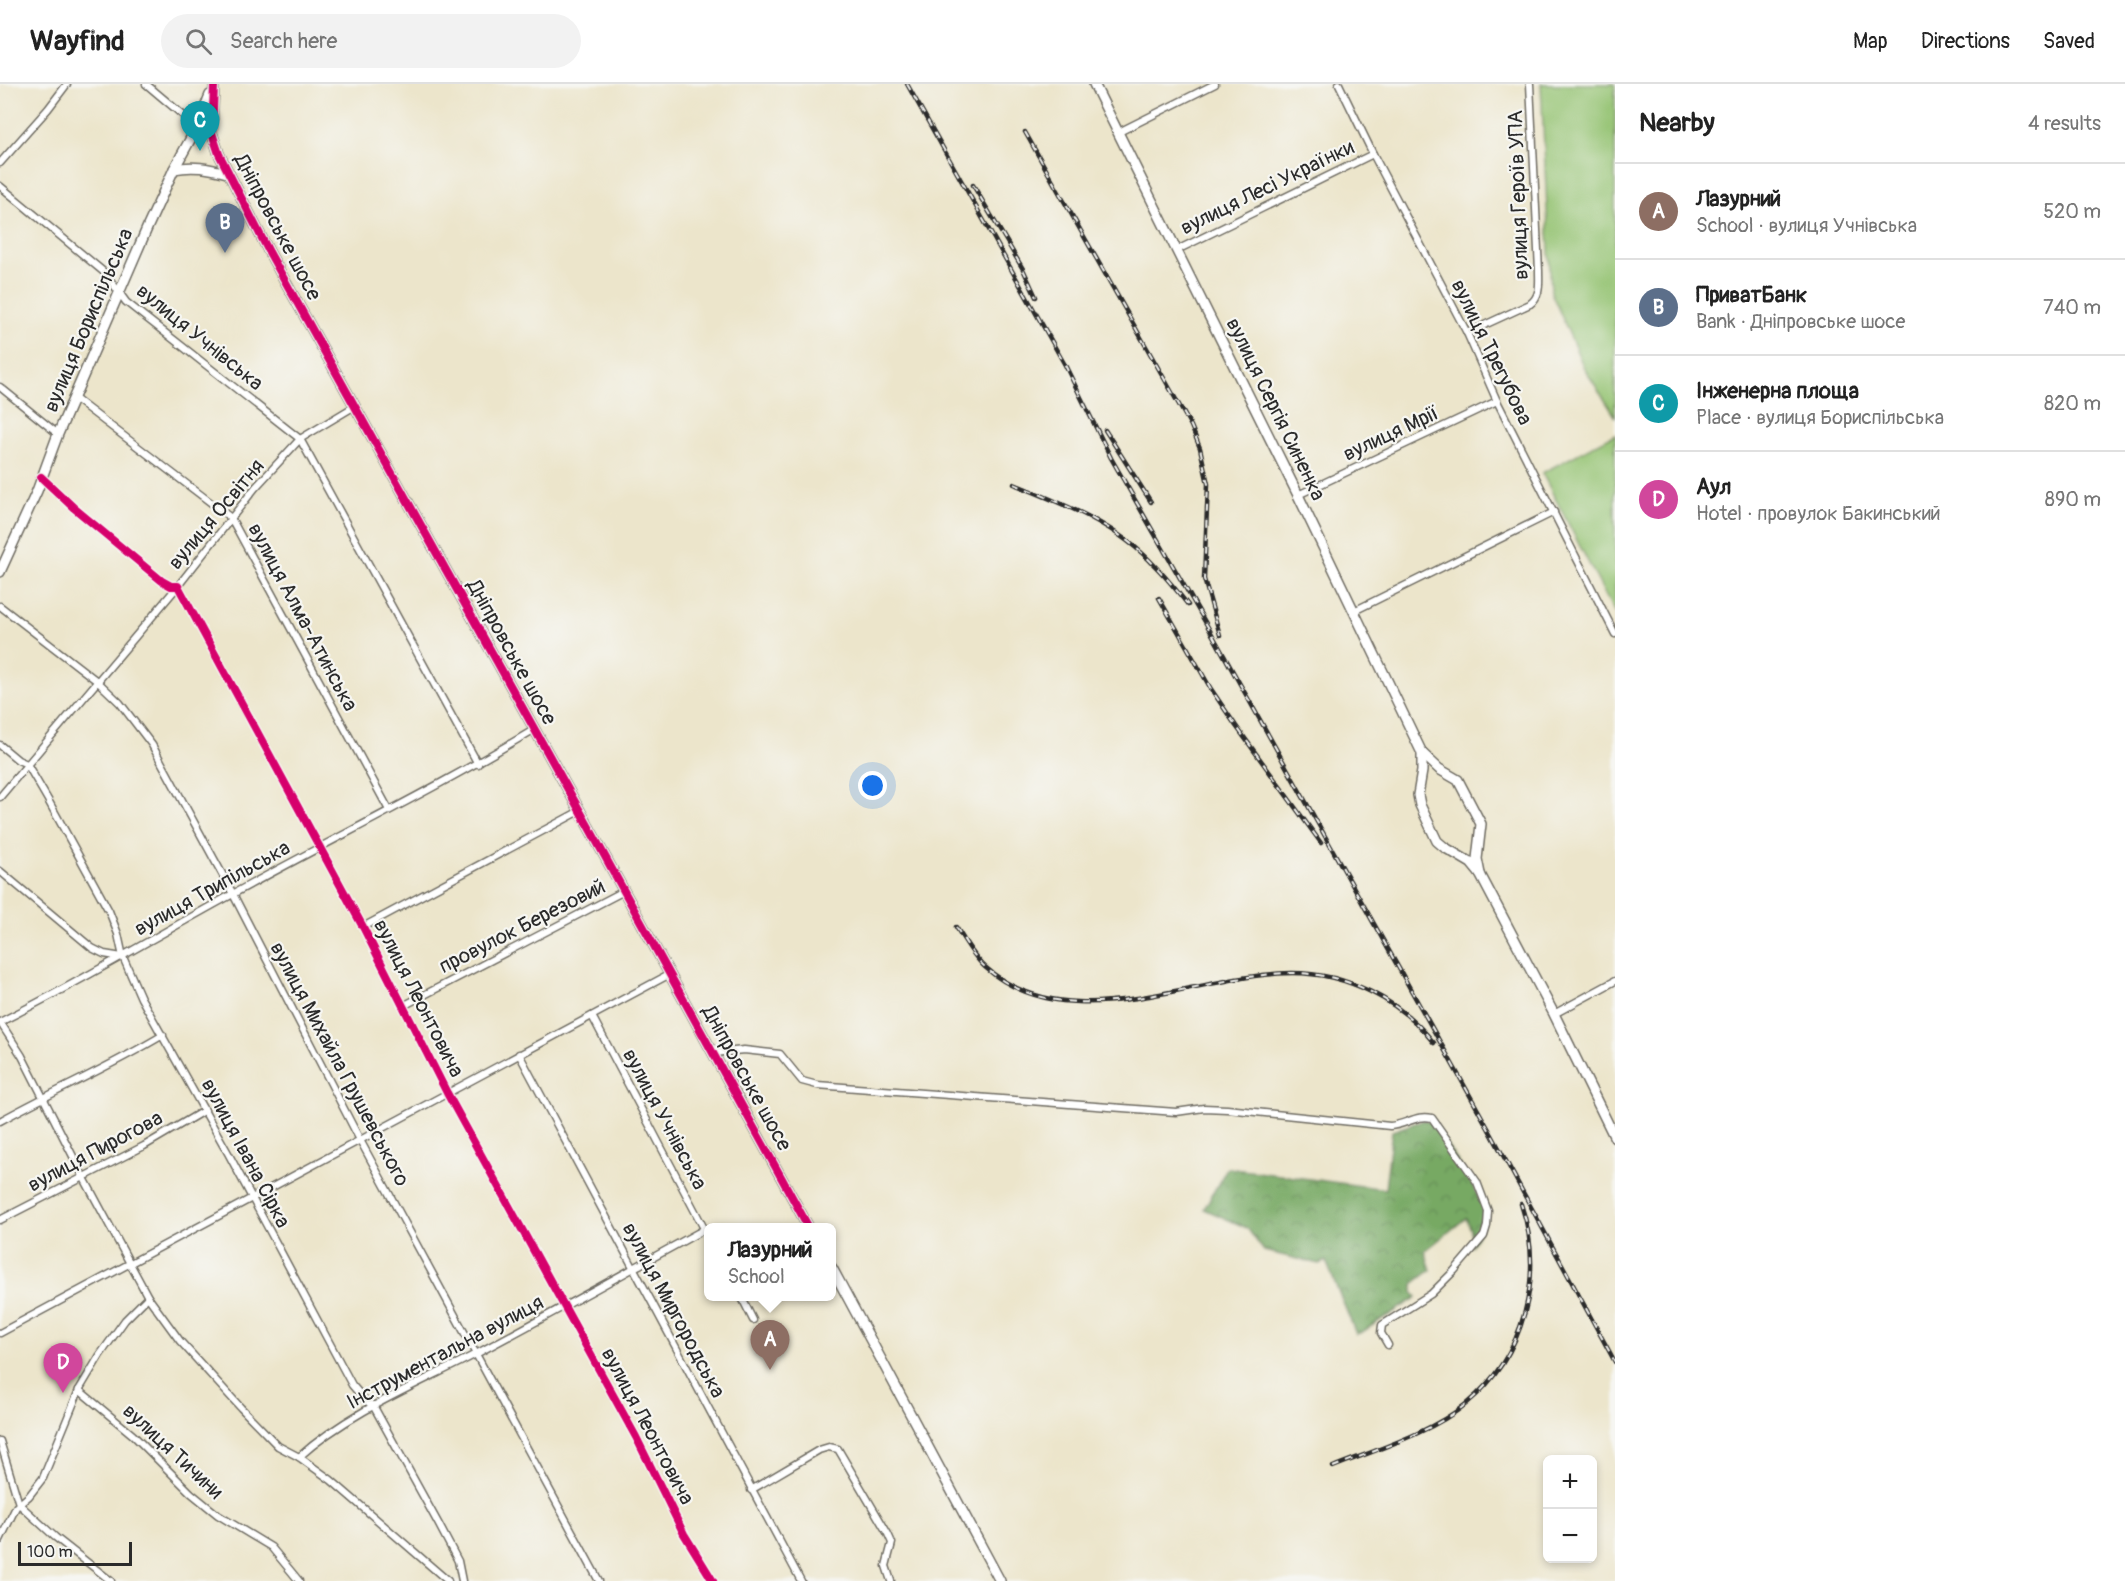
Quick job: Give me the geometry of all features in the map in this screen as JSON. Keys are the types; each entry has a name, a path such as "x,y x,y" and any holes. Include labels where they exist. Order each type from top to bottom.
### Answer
{"street":[{"path":"0,164 67,84"},
{"path":"146,84 197,127"},
{"name":"вулиця Сергія Синенка","path":"1094,84 1298,495 1422,753 1439,769 1458,780 1481,824 1478,859 1480,873"},
{"path":"1119,132 1215,84"},
{"name":"вулиця Трегубова","path":"1339,84 1467,333 1497,401 1615,634"},
{"name":"вулиця Героїв УПА","path":"1467,333 1530,304 1536,300 1538,294 1530,84"},
{"name":"вулиця Бориспільська","path":"0,572 119,292 174,169 197,127 214,85"},
{"name":"Дніпровське шосе","path":"214,85 212,133 227,173 807,1223"},
{"name":"вулиця Лесі Українки","path":"1177,249 1373,154"},
{"path":"174,169 188,166 205,167 227,173"},
{"name":"вулиця Учнівська","path":"0,186 105,273 126,302 300,440"},
{"path":"0,387 58,434"},
{"name":"вулиця Алма-Атинська","path":"74,398 231,518 389,810"},
{"name":"вулиця Мрії","path":"1298,495 1497,401"},
{"name":"вулиця Освітня","path":"0,797 178,586 255,488 300,440 355,406"},
{"path":"300,440 478,764"},
{"path":"41,477 74,508 162,581 171,586 178,586"},
{"path":"1354,611 1554,512"},
{"name":"вулиця Леонтовича","path":"178,586 363,927 447,1093 636,1437 684,1534 713,1581"},
{"name":"вулиця Михайла Грушевського","path":"0,606 97,681 120,703 152,746 233,894 360,1140 598,1581"},
{"name":"вулиця Трипільська","path":"0,1022 123,957 233,894 478,764 535,729"},
{"name":"вулиця Івана Сірка","path":"0,745 18,760 27,764 109,911 118,934 123,957 141,998 205,1110 352,1385 374,1407 458,1561 462,1581"},
{"name":"вулиця Сергія Синенка","path":"1422,753 1418,795 1420,805 1437,841 1471,864 1480,873 1554,1014 1615,1138"},
{"path":"363,927 580,811"},
{"path":"0,871 92,948 104,954 123,957"},
{"name":"провулок Березовий","path":"403,1006 624,891"},
{"path":"0,1333 670,974"},
{"path":"1554,1014 1615,981"},
{"name":"вулиця Учнівська","path":"592,1016 704,1227"},
{"path":"0,1022 45,1098 84,1178 148,1297 180,1341 278,1446 299,1457 331,1480 448,1581"},
{"path":"0,1121 163,1035"},
{"path":"714,1053 744,1050 780,1054 802,1081 817,1085 1176,1112 1204,1108 1227,1109 1390,1126 1404,1124 1424,1116 1432,1118 1477,1182 1488,1210 1487,1226 1484,1236 1431,1294 1382,1324 1381,1333 1388,1345"},
{"name":"вулиця Миргородська","path":"519,1054 801,1581"},
{"name":"вулиця Пирогова","path":"0,1220 84,1178 205,1110"},
{"name":"Інструментальна вулиця","path":"299,1457 314,1443 374,1407 564,1307 704,1230"},
{"path":"836,1277 1000,1581"},
{"path":"0,1540 14,1510 43,1478 79,1390 100,1355 125,1320 148,1297"},
{"path":"744,1301 753,1320"},
{"name":"вулиця Тичини","path":"79,1390 133,1435 191,1493 218,1515 271,1547 299,1581"},
{"path":"0,1441 19,1504 55,1537 111,1581"},
{"path":"751,1490 819,1450 835,1447 841,1451 892,1543 886,1558 891,1581"}],"green space":[{"path":"1541,84 1615,84 1615,416 1584,368 1551,292"},
{"path":"1615,434 1615,614 1542,473"},
{"path":"1424,1120 1433,1124 1476,1192 1483,1211 1482,1225 1471,1247 1471,1230 1466,1218 1425,1251 1431,1270 1413,1284 1413,1292 1417,1297 1362,1332 1356,1334 1326,1261 1319,1264 1264,1251 1247,1228 1204,1209 1227,1168 1385,1189 1392,1131"}],"railway":[{"path":"907,84 1065,365 1111,458 1492,1135 1615,1362"},
{"path":"1025,132 1191,426 1200,448 1208,484 1204,579 1220,635"},
{"path":"973,185 1023,269 1036,297"},
{"path":"1105,430 1151,502"},
{"path":"1014,484 1071,508 1107,527 1140,552 1188,605"},
{"path":"1159,598 1211,689 1321,843"},
{"path":"956,927 985,967 1018,989 1054,1000 1093,1002 1134,998 1255,976 1312,974 1352,984 1389,1002 1405,1014 1434,1043"},
{"path":"1333,1467 1436,1424 1466,1404 1486,1385 1503,1362 1516,1338 1525,1313 1530,1286 1531,1258 1528,1231 1521,1204"}],"cycle path":[{"path":"214,86 212,133 219,154 269,252 806,1223"},
{"path":"41,477 74,508 162,581 171,586 178,586 363,927 447,1093 636,1437 684,1534 713,1581"}],"place":[{"name":"Інженерна площа","path":"200,151"},
{"name":"ПриватБанк","path":"225,253"},
{"name":"Лазурний","path":"770,1370"},
{"name":"Аул","path":"63,1393"}]}
